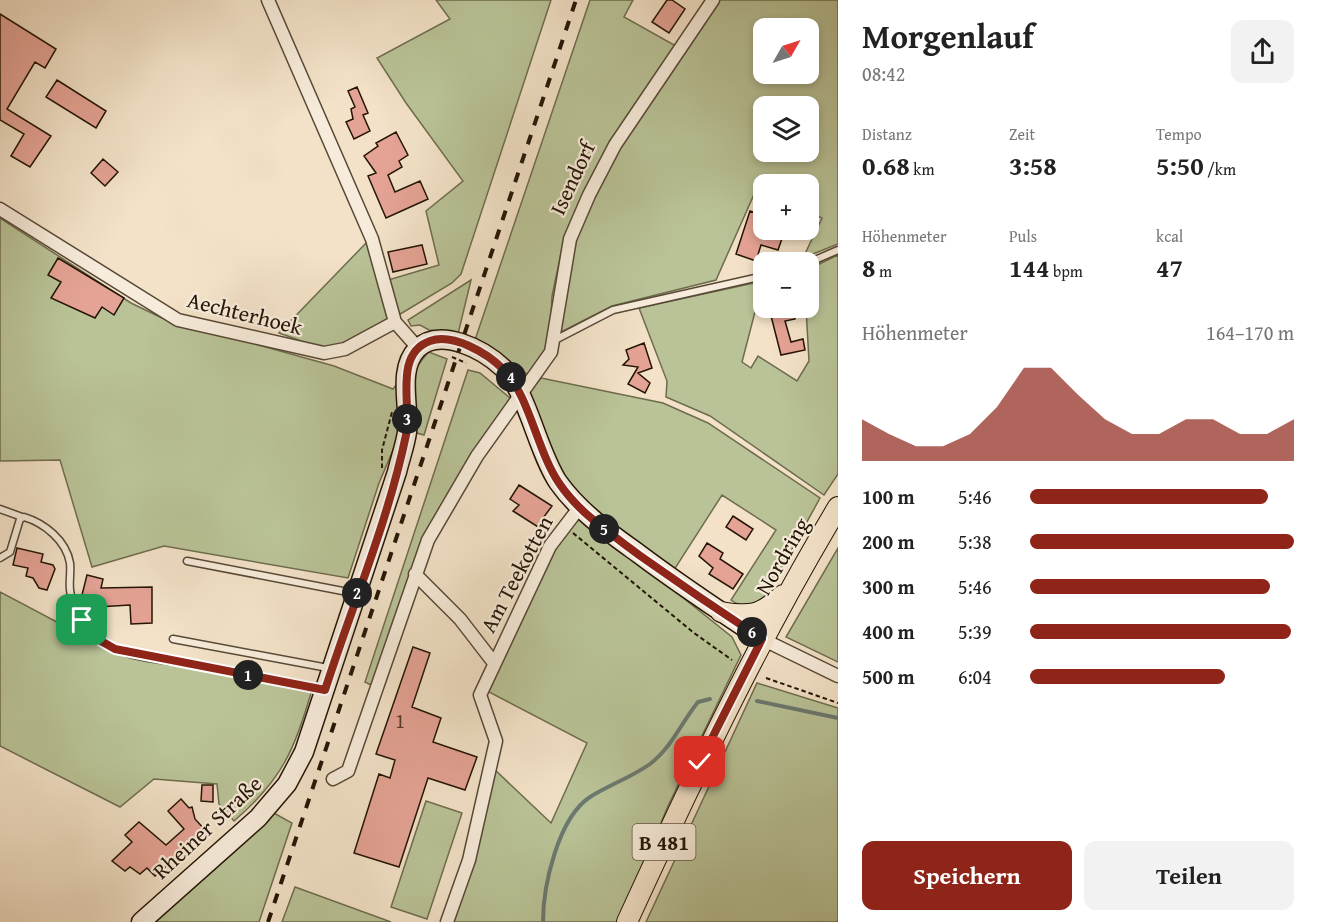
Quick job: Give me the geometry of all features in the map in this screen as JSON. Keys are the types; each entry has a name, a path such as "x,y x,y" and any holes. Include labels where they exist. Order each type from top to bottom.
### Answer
{"main road":[{"name":"Nordring","path":"627,922 700,762 762,639 838,507"},
{"path":"721,612 743,616 756,615 789,589"}],"street":[{"path":"268,0 372,239 395,322 418,348 430,341 445,339 483,354 503,368 519,394 550,467 579,508 612,535 762,639 838,676"},
{"name":"Isendorf","path":"333,779 348,771 428,540 477,456 519,394 540,369 555,340 560,286 570,239 589,195 615,145 713,0"},
{"name":"Aechterhoek","path":"0,210 178,320 324,353 345,349 395,322"},
{"name":"Rheiner Straße","path":"141,922 258,818 287,784 304,752 397,472 406,432 406,380 409,360 418,348"},
{"name":"Am Teekotten","path":"447,922 469,860 496,741 480,695 550,546 579,508"},
{"path":"415,574 460,619 494,663"}],"lane":[{"path":"819,258 838,250"},
{"path":"555,340 613,310 753,278"},
{"path":"0,509 45,527 61,543 69,560 70,591 75,608 88,629 106,645 164,660 325,690"},
{"path":"0,558 10,552 22,517"},
{"path":"188,561 357,594"},
{"path":"173,639 332,669"}],"path":[{"path":"564,525 624,577 732,660"},
{"path":"766,678 838,703"}],"green space":[{"path":"436,0 551,0 461,274 452,283 397,316 388,280 439,265 426,211 463,181 406,103 377,58 450,19"},
{"path":"590,0 633,0 624,17 676,46 564,239 552,296 550,340 542,357 528,374 515,370 475,340"},
{"path":"718,0 838,0 838,244 818,252 806,252 812,240 819,240 819,224 822,218 819,217 819,174 753,174 753,197 716,280 612,306 561,332 563,289 573,241 618,148"},
{"path":"0,218 131,303 162,318 334,366 393,389 414,370 429,352 447,359 424,435 402,429 379,483 348,578 164,546 92,567 60,460 0,461"},
{"path":"368,241 389,320 344,343 323,349 279,333"},
{"path":"838,255 838,474 824,495 710,416 666,397 667,381 639,308 753,283 753,318 742,362 751,368 758,356 797,381 809,361 807,318 819,318 819,264"},
{"path":"471,280 458,334 429,330 420,325 411,326 408,320"},
{"path":"468,370 480,373 510,398 425,540 373,686 365,682"},
{"path":"541,378 663,403 708,423 820,498 768,593 760,600 746,605 731,600 776,530 722,495 674,570 599,515 573,489 548,445 529,393"},
{"path":"580,515 732,637 741,655 668,806 620,922 452,922 494,769 551,823 587,743 487,691 554,549"},
{"path":"838,548 838,662 786,637"},
{"path":"0,592 106,648 122,654 312,690 299,730 285,762 264,791 234,821 219,804 217,784 154,779 120,807 0,746"},
{"path":"757,683 838,708 838,922 646,922"},
{"path":"426,801 462,813 427,919 391,907"},
{"path":"272,812 292,823 259,922 152,922"},
{"path":"295,887 391,922 282,922"}],"building":[{"path":"667,0 672,0 685,9 669,33 652,22"},
{"path":"0,14 56,49 45,68 35,62 7,109 51,136 30,167 11,156 24,134 0,120"},
{"path":"57,80 106,111 96,128 46,97"},
{"path":"357,87 368,113 363,115 370,131 354,139 346,122 353,119 351,109 355,107 348,91"},
{"path":"396,132 408,155 399,161 402,167 388,175 395,192 420,181 428,199 386,218 368,176 376,173 364,156 378,146 376,143"},
{"path":"103,159 118,172 105,186 91,173"},
{"path":"750,211 753,212 753,240 782,240 778,250 761,245 759,252 753,252 753,260 736,254"},
{"path":"422,245 427,264 393,272 388,252"},
{"path":"58,258 124,298 114,315 102,307 95,318 51,298 61,282 48,275"},
{"path":"772,318 795,318 785,321 791,342 803,339 805,350 781,355"},
{"path":"644,343 652,368 638,373 650,383 645,393 628,384 638,367 623,365 629,359 626,350"},
{"path":"519,485 552,506 543,518 552,525 546,532 513,511 519,505 510,499"},
{"path":"733,516 753,529 746,540 726,527"},
{"path":"707,543 723,553 720,559 743,574 733,589 709,574 713,568 699,556"},
{"path":"17,548 43,554 41,562 53,565 55,569 47,590 39,588 33,578 26,576 28,568 13,565"},
{"path":"87,575 103,579 101,588 152,587 152,623 131,624 130,605 97,607 80,603"},
{"path":"413,647 430,653 412,707 441,718 433,742 477,757 465,790 428,778 399,867 354,853 379,774 390,778 395,760 376,754"},
{"path":"202,785 213,785 213,802 201,801"},
{"path":"181,799 189,808 192,807 195,819 206,831 184,851 155,876 147,868 140,874 130,867 125,871 112,861 132,842 125,835 139,822 166,845 184,829 168,811"}],"waterway":[{"path":"543,922 549,872 569,820 590,797 650,764 670,742 698,702 710,699"},
{"path":"757,701 838,718"}],"railway":[{"path":"268,922 576,0"}],"route":[{"path":"82,620 88,629 106,645 124,652 325,690 397,472 406,432 408,405 406,380 409,360 418,348 430,341 445,339 468,346 483,354 503,368 511,377 557,481 579,508 685,588 762,639 700,762"}]}
